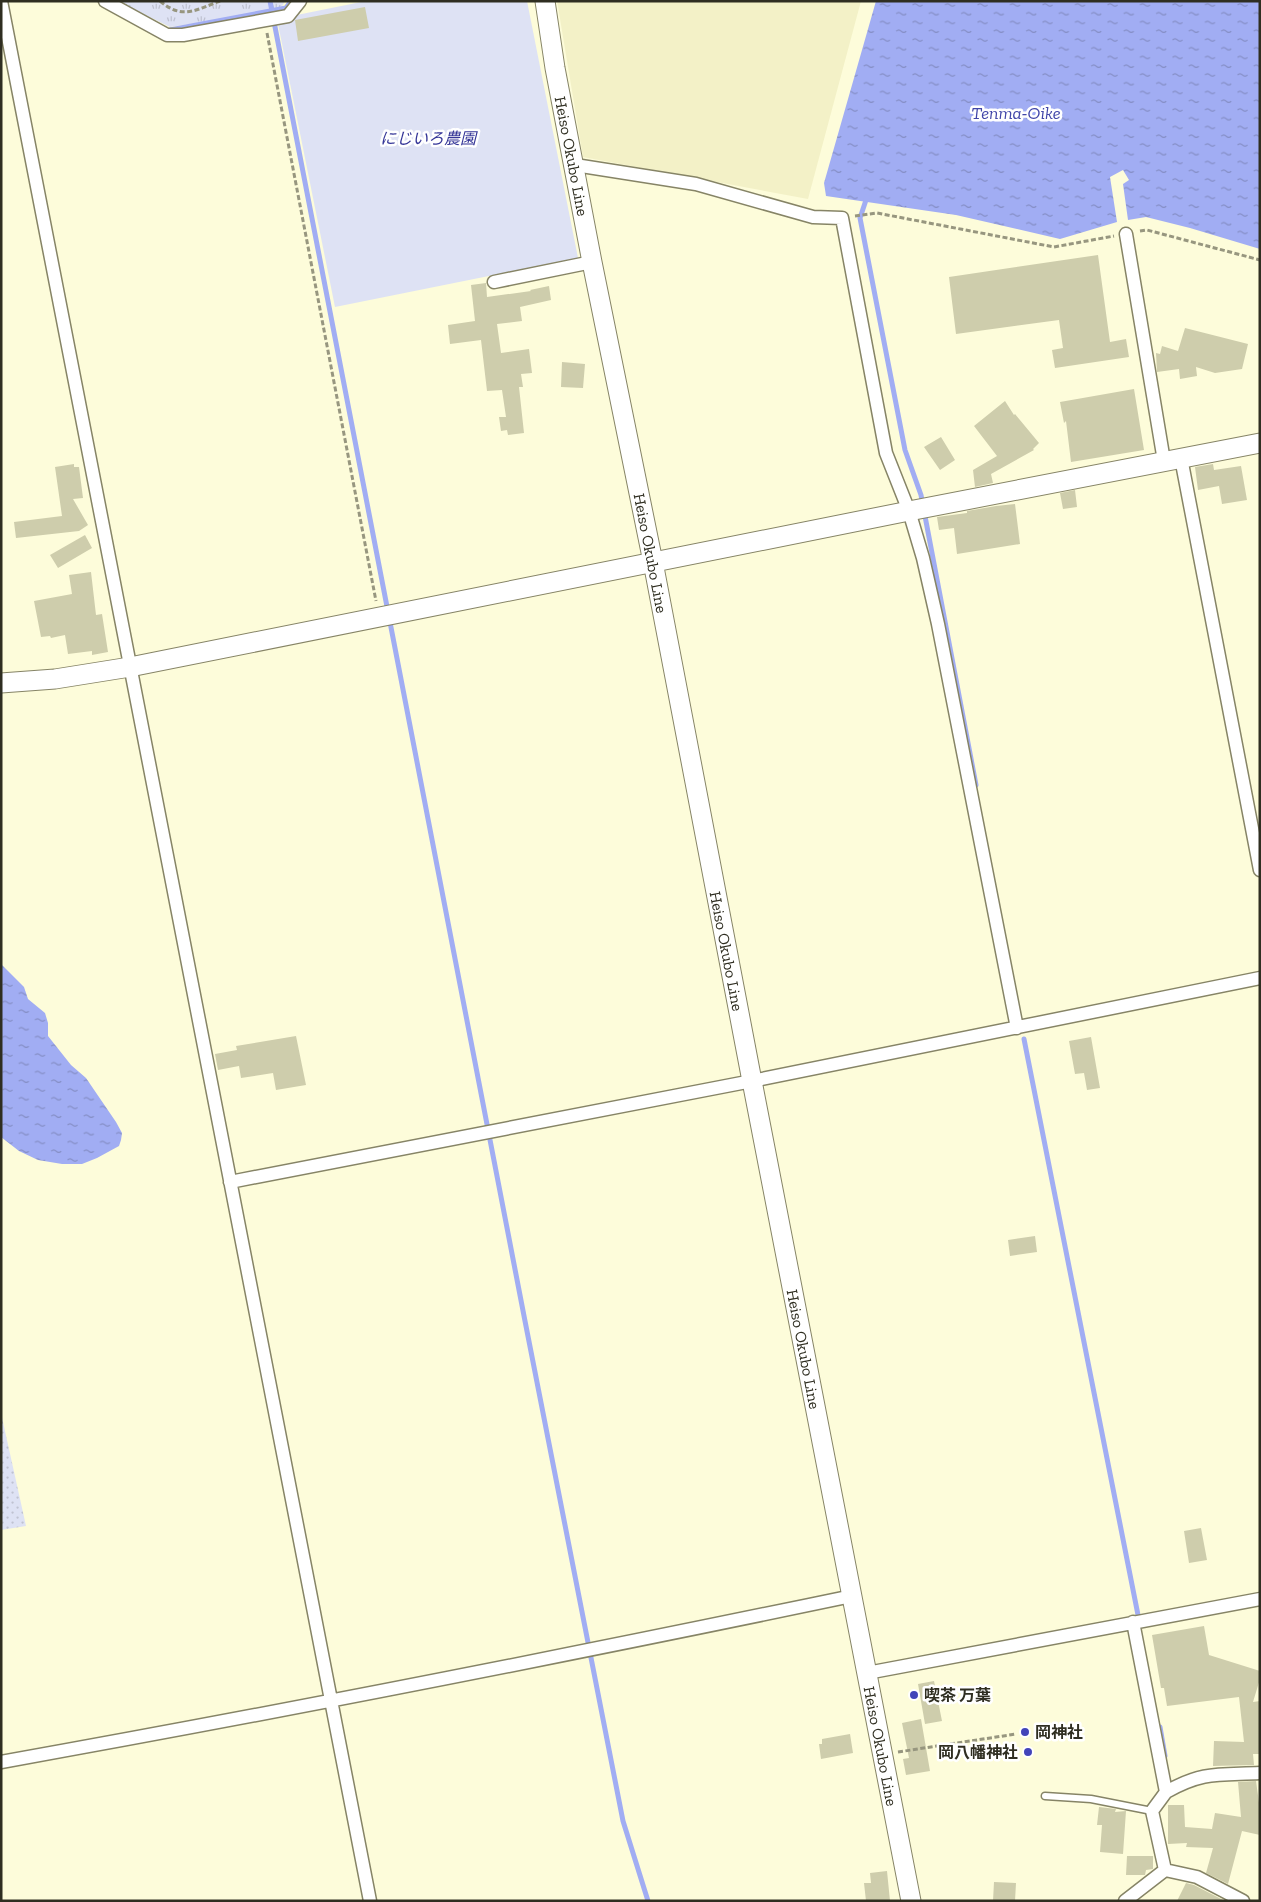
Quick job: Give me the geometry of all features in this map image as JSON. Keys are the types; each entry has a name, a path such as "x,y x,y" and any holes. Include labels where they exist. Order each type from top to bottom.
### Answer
{"main road":[{"name":"Heiso Okubo Line","path":"545,1 555,68 592,262 653,562 910,1901"},
{"path":"1,683 55,679 130,667 909,511 1260,443"}],"street":[{"path":"2,1 370,1901"},
{"path":"105,1 167,35 183,35 288,16 300,1"},
{"path":"575,165 696,184 813,217 842,218 886,453 909,511 923,558 938,624 1016,1028"},
{"path":"1126,234 1260,870"},
{"path":"494,282 592,262"},
{"path":"230,1182 752,1081 1260,978"},
{"path":"1,1762 592,1650 852,1596"},
{"path":"867,1673 1260,1599"},
{"path":"1133,1622 1166,1792"},
{"path":"1165,1870 1152,1811 1166,1792 1200,1776 1221,1773 1260,1774"},
{"path":"1125,1901 1143,1895 1165,1870"},
{"path":"1165,1870 1197,1877 1243,1901"}],"lane":[{"path":"1044,1796 1091,1798 1152,1811"}],"path":[{"path":"160,1 170,10 183,13 220,1"},
{"path":"264,20 379,617"},
{"path":"842,218 877,213 1054,247 1147,230 1260,260"},
{"path":"883,1755 1016,1734"}],"shaded area":[{"path":"557,1 861,1 808,199 583,157"}],"green space":[{"path":"117,1 285,1 280,10 170,27"},
{"name":"にじいろ農園","path":"366,1 527,1 578,258 335,307 277,19"},
{"path":"1,1413 26,1526 1,1530"}],"water":[{"name":"Tenma-Oike","path":"876,1 1260,1 1260,249 1146,217 1128,220 1123,184 1129,180 1123,170 1110,177 1117,222 1060,239 956,215 826,196 824,183"},
{"path":"1,964 24,987 28,999 45,1013 48,1023 48,1036 71,1065 86,1078 116,1122 122,1133 119,1146 82,1164 62,1164 38,1160 19,1151 1,1137"}],"building":[{"path":"365,7 369,28 298,41 295,20"},
{"path":"1098,255 1110,342 1126,339 1129,357 1055,368 1052,350 1063,348 1059,320 956,334 949,277"},
{"path":"486,283 487,297 531,291 549,286 551,300 520,307 522,321 497,324 501,353 529,349 532,373 521,374 523,387 519,387 524,433 508,435 507,430 501,431 499,417 506,417 502,390 487,391 481,340 450,344 448,325 475,321 471,285"},
{"path":"1185,328 1248,344 1242,369 1215,373 1196,367 1197,376 1180,379 1179,369 1157,372 1156,353 1160,354 1162,346 1178,351"},
{"path":"562,362 585,364 583,388 561,387"},
{"path":"1134,389 1144,450 1071,462 1066,421 1064,423 1060,402"},
{"path":"1005,401 1014,415 1039,443 1034,450 991,474 993,483 975,487 973,470 997,456 974,426"},
{"path":"941,437 955,460 940,470 924,447"},
{"path":"74,464 74,467 79,467 83,498 73,499 88,525 79,531 16,538 14,522 62,516 55,467"},
{"path":"1213,464 1214,470 1241,466 1247,500 1222,504 1219,486 1198,490 1195,467"},
{"path":"1075,490 1077,507 1063,509 1060,493"},
{"path":"1015,504 1020,544 957,554 954,528 939,530 937,517"},
{"path":"85,535 92,548 58,568 50,555"},
{"path":"91,572 96,615 102,614 108,652 92,655 92,651 68,654 65,635 51,638 50,636 41,637 34,601 72,594 69,575"},
{"path":"296,1036 306,1085 276,1090 273,1073 241,1078 239,1066 218,1070 215,1054 237,1050 236,1046"},
{"path":"1091,1037 1100,1088 1087,1090 1084,1073 1075,1074 1069,1041"},
{"path":"1035,1236 1037,1252 1010,1256 1008,1240"},
{"path":"1201,1528 1207,1560 1189,1563 1184,1531"},
{"path":"1204,1626 1209,1655 1260,1671 1260,1679 1253,1702 1260,1701 1260,1754 1253,1754 1254,1765 1213,1766 1214,1741 1244,1742 1239,1697 1167,1706 1164,1688 1161,1688 1152,1635"},
{"path":"934,1681 942,1721 925,1724 918,1684"},
{"path":"921,1719 930,1771 906,1775 903,1759 909,1758 902,1723"},
{"path":"850,1734 853,1753 821,1759 819,1744 822,1744 822,1739"},
{"path":"1256,1781 1260,1810 1260,1835 1242,1831 1228,1884 1206,1873 1213,1848 1186,1847 1187,1843 1168,1844 1168,1805 1184,1805 1185,1827 1212,1829 1215,1813 1241,1817 1238,1782"},
{"path":"1099,1807 1116,1809 1115,1812 1126,1811 1123,1854 1100,1852 1102,1825 1097,1825"},
{"path":"1127,1856 1153,1856 1153,1869 1146,1870 1145,1875 1126,1875"},
{"path":"887,1871 890,1901 866,1901 864,1883 871,1883 870,1873"},
{"path":"994,1882 1016,1883 1015,1901 993,1901"},
{"path":"1186,1883 1194,1885 1225,1901 1177,1901"}],"waterway":[{"path":"270,1 623,1821 648,1901"},
{"path":"170,30 286,8 291,1"},
{"path":"867,197 860,218 905,450 921,495 976,785"},
{"path":"1024,1039 1139,1620"},
{"path":"1160,1727 1165,1756"}],"place":[{"name":"喫茶 万葉","path":"914,1695"},
{"name":"岡神社","path":"1025,1732"},
{"name":"岡八幡神社","path":"1028,1752"}]}
